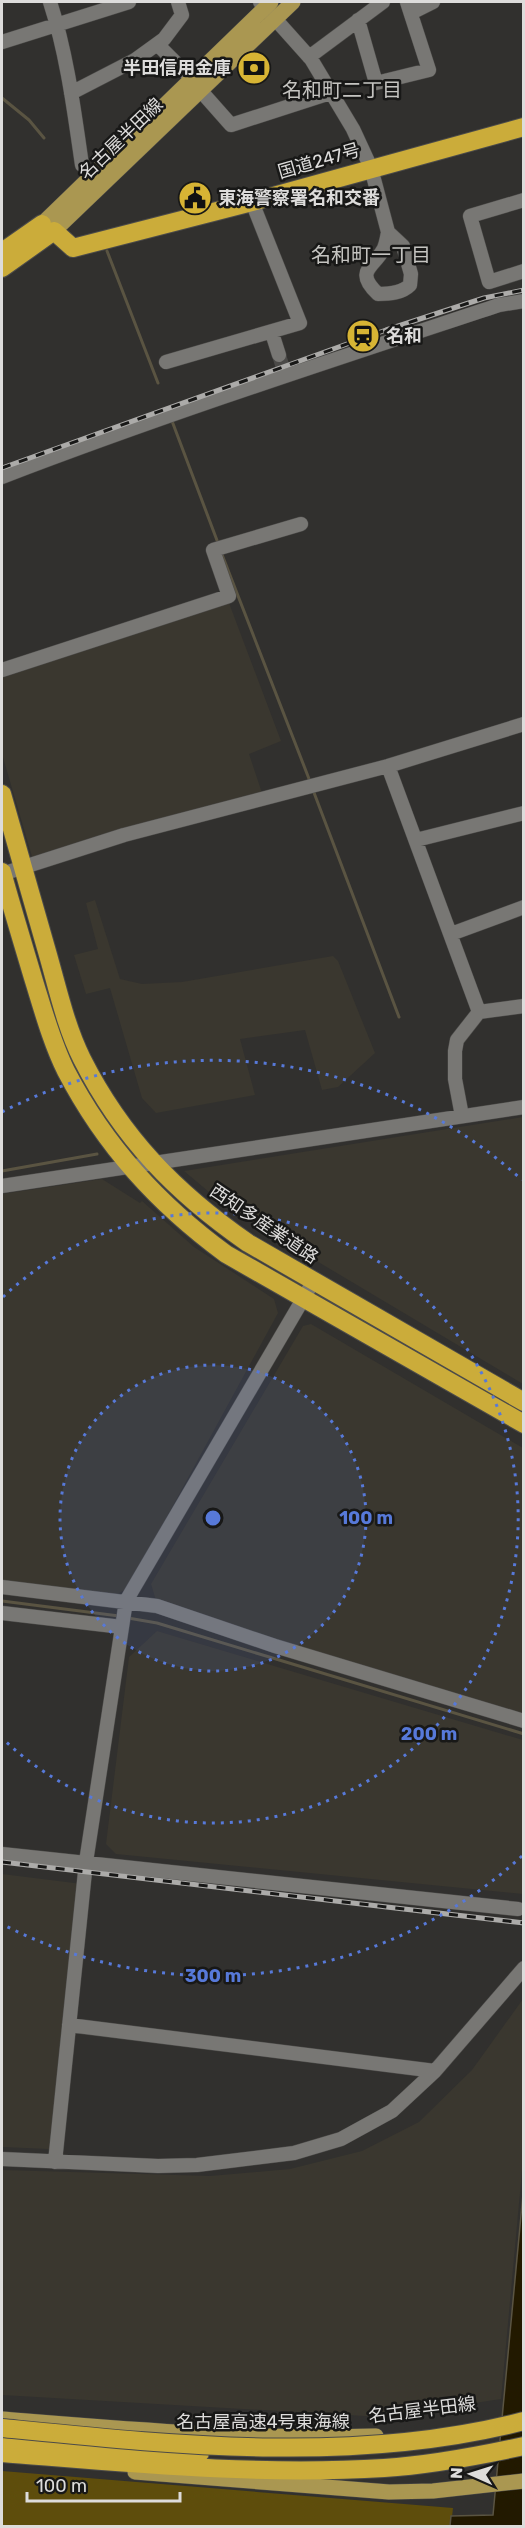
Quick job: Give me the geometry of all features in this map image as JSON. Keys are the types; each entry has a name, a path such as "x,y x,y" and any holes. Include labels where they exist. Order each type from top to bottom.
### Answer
{"highway":[{"name":"国道247号","path":"48,227 73,248 252,202 524,127"},
{"path":"2,252 48,227"},
{"path":"2,268 48,227"},
{"name":"西知多産業道路","path":"2,794 61,1002 81,1058 111,1110 153,1164 214,1219 248,1243 524,1402"},
{"path":"2,873 43,1010 65,1069 97,1124 129,1167 192,1229 226,1254 524,1425"},
{"name":"名古屋高速4号東海線","path":"2,2428 189,2444 300,2446 423,2439 524,2421"},
{"path":"2,2439 82,2447 177,2452 294,2451 332,2449 420,2433"},
{"path":"140,2464 285,2463 369,2458 455,2447 524,2433"},
{"path":"2,2453 140,2464 269,2470 386,2468 439,2462 524,2446"}],"main road":[{"name":"名古屋半田線","path":"48,227 196,84 268,7 293,2"},
{"name":"名古屋半田線","path":"2,2419 258,2436 349,2437 420,2433 478,2424 524,2413"},
{"path":"2,2461 389,2492 480,2487 524,2481"}],"street":[{"path":"51,2 54,26 71,93 82,165"},
{"path":"71,93 135,60 157,44 182,15 178,2"},
{"path":"309,57 383,2"},
{"path":"358,20 376,83 429,70 409,7 433,2"},
{"path":"2,42 121,3"},
{"path":"268,7 309,57 333,92 370,168 388,232"},
{"path":"157,44 196,84 231,125 333,92"},
{"path":"524,200 470,216 489,282 524,271"},
{"path":"166,362 300,323 252,202"},
{"path":"2,477 176,412 286,378 499,305 524,301"},
{"path":"272,333 279,355"},
{"path":"2,670 229,596 213,550 301,524"},
{"path":"2,873 124,835 388,766 524,724"},
{"path":"388,766 478,1012"},
{"path":"416,840 524,813"},
{"path":"451,934 524,907"},
{"path":"462,1116 455,1079 457,1040 478,1012 524,1006"},
{"path":"2,1186 524,1107"},
{"path":"55,2162 86,1862 126,1601 313,1282"},
{"path":"2,1587 157,1606 286,1650 524,1721"},
{"path":"2,1612 122,1627"},
{"path":"2,1854 518,1909"},
{"path":"2,2159 197,2165 294,2153 341,2139 392,2111 435,2071 524,1968"},
{"path":"69,2025 435,2071"}],"shaded area":[{"path":"229,603 281,741 249,754 262,793 33,860 2,754 2,678 144,628"},
{"path":"95,900 120,979 142,984 182,982 333,956 338,961 375,1053 338,1087 322,1090 305,1030 240,1039 255,1095 156,1113 142,1098 110,988 86,994 74,955 98,949 86,903"},
{"path":"523,1117 523,1384 263,1229 221,1202 184,1171"},
{"path":"102,1179 140,1203 142,1201 194,1247 274,1299 278,1313 128,1588 114,1596 2,1583 2,1194"},
{"path":"311,1324 523,1448 523,1715 157,1604 151,1584 303,1326"},
{"path":"157,1631 523,1740 523,1894 116,1854 106,1844 129,1657"},
{"path":"2,1874 82,1884 49,2149 2,2147"},
{"path":"523,1999 523,2160 501,2399 382,2417 2,2395 2,2170 210,2176 290,2169 362,2151 419,2122 472,2070"},
{"path":"523,2194 523,2526 450,2526 451,2516 493,2515"},
{"path":"2,2471 453,2508 451,2526 2,2526"}],"waterway":[{"path":"2,98 29,120 44,138"},
{"path":"107,251 158,383"},
{"path":"172,421 218,543"},
{"path":"221,552 311,784"},
{"path":"313,790 399,1017"},
{"path":"2,1171 97,1154"},
{"path":"2,1601 119,1616"},
{"path":"128,1618 157,1623 524,1734"}],"tunnel":[{"path":"279,355 286,378"}],"railway":[{"path":"2,468 386,330 484,298 524,290"},
{"path":"2,1862 524,1923"}],"place":[{"name":"半田信用金庫","path":"254,68"},
{"name":"東海警察署名和交番","path":"195,198"},
{"name":"名和","path":"363,336"}],"district":[{"name":"名和町二丁目","path":"342,90"},
{"name":"名和町一丁目","path":"371,255"}]}
